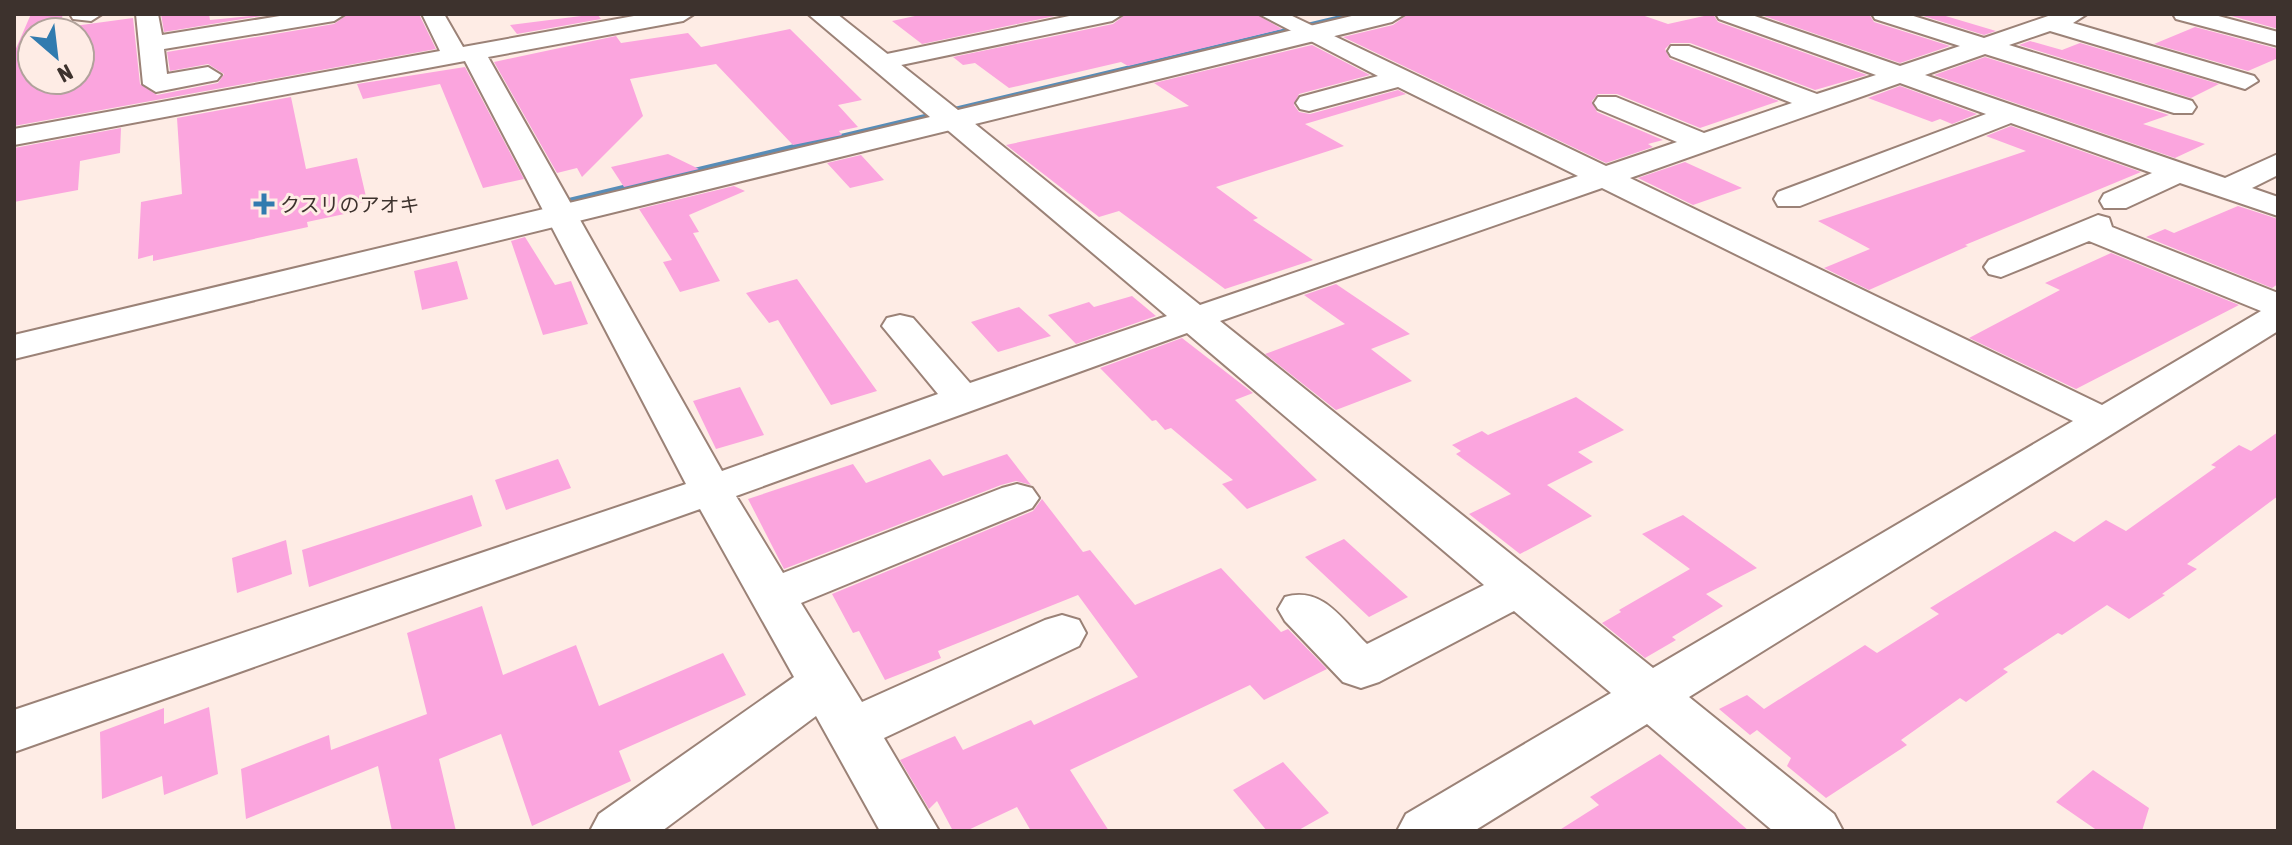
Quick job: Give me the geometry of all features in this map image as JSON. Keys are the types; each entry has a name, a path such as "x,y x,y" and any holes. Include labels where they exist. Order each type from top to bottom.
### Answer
{"street":[{"path":"81,14 91,14"},
{"path":"147,14 156,84 231,71"},
{"path":"153,44 334,14"},
{"path":"337,52 683,14"},
{"path":"821,14 1814,831"},
{"path":"882,62 1112,14"},
{"path":"1270,14 2106,422"},
{"path":"14,347 1392,14"},
{"path":"1727,14 2278,207"},
{"path":"1883,14 2183,107"},
{"path":"2184,14 2278,39"},
{"path":"14,731 711,490 963,398 1985,46 2052,18 2245,81"},
{"path":"14,137 451,39"},
{"path":"451,39 559,215 711,490 910,831"},
{"path":"1783,116 1669,59 1818,104"},
{"path":"1309,103 1401,78"},
{"path":"1607,103 1703,143"},
{"path":"1789,199 2012,113"},
{"path":"2227,189 2278,163"},
{"path":"2001,267 2101,219 2179,172"},
{"path":"2101,219 2278,305"},
{"path":"1426,831 2278,316"},
{"path":"900,326 963,398"},
{"path":"775,595 1017,498"},
{"path":"1302,609 1361,669 1521,587"},
{"path":"852,730 1062,633"},
{"path":"619,831 824,682"}],"building":[{"path":"31,14 62,16 30,16"},
{"path":"161,14 209,14 210,20 273,14 164,32"},
{"path":"348,14 419,14 436,49 14,126 16,48 16,96 96,96 96,23 133,18 140,84 157,95 218,83 224,74 208,64 170,71 167,52 334,24"},
{"path":"597,14 601,19 517,34 510,25"},
{"path":"924,14 1064,14 922,44 892,21"},
{"path":"1126,14 1256,14 1282,29 1128,66 1121,62 1009,88 975,63 963,65 953,57 1113,24"},
{"path":"1408,14 1639,14 1668,24 1713,14 1718,22 1867,75 1815,90 1690,43 1671,43 1665,49 1670,59 1779,101 1700,128 1617,94 1598,94 1592,101 1597,112 1663,140 1648,144 1653,147 1606,163 1343,37 1393,25"},
{"path":"1758,14 1869,14 1874,22 1950,46 1900,63"},
{"path":"1917,14 1939,14 1996,31 1984,35"},
{"path":"2278,14 2278,29 2228,15"},
{"path":"2195,27 2278,49 2278,58 2248,71 2154,44"},
{"path":"790,29 862,100 838,105 858,127 839,131 842,135 793,145 716,64 630,79 643,116 582,177 577,168 557,173 494,62 616,36 621,43 688,33 701,47"},
{"path":"2030,41 2062,50 2080,43 2219,84 2191,98 2019,45"},
{"path":"1312,45 1370,75 1299,94 1294,105 1299,112 1310,114 1398,90 1406,94 1305,124 1344,146 1216,187 1258,218 1253,220 1313,260 1225,289 1119,211 1099,217 1006,145 1189,106 1154,83"},
{"path":"1985,57 2169,115 2143,124 2205,144 2175,158 1934,75"},
{"path":"465,67 524,179 483,188 440,84 363,99 357,84"},
{"path":"1900,86 1977,114 1952,124 1940,119 1932,122 1868,98"},
{"path":"291,97 306,169 357,158 367,201 347,206 349,213 307,222 308,227 153,261 153,255 138,259 141,202 182,194 177,118"},
{"path":"2011,126 2141,172 1965,245 1968,246 1869,290 1824,268 1870,249 1818,221 2026,151 1986,136"},
{"path":"121,128 120,153 80,161 78,190 14,202 14,148"},
{"path":"668,154 699,169 624,187 611,167"},
{"path":"861,155 884,180 850,188 827,163"},
{"path":"1685,162 1742,188 1693,205 1638,178"},
{"path":"734,186 745,191 689,215 699,232 693,233 720,281 680,292 663,262 672,260 639,209"},
{"path":"2238,206 2278,219 2278,284 2272,288 2146,237 2165,229 2174,233"},
{"path":"525,237 555,285 571,281 588,324 543,335 511,241"},
{"path":"2111,253 2239,305 2076,389 1969,338 2060,290 2045,283"},
{"path":"457,261 468,299 422,310 414,271"},
{"path":"797,279 877,391 831,405 778,320 769,323 746,293"},
{"path":"1336,284 1410,334 1371,349 1412,381 1336,410 1265,354 1345,324 1304,295"},
{"path":"1132,296 1156,316 1076,344 1048,315 1089,302 1094,307"},
{"path":"1019,307 1051,336 998,352 971,322"},
{"path":"1182,338 1253,393 1235,400 1317,480 1247,509 1222,484 1233,480 1171,428 1165,430 1156,420 1152,421 1100,368"},
{"path":"740,387 764,435 716,449 693,401"},
{"path":"1576,397 1624,430 1578,452 1593,462 1547,485 1592,516 1520,554 1469,514 1511,494 1456,454 1461,451 1452,445 1482,431 1488,435"},
{"path":"2278,432 2278,496 2187,564 2197,569 2162,594 2165,595 2129,619 2107,605 2062,635 2058,633 2003,669 2008,672 1966,702 1960,698 1901,740 1907,745 1826,798 1787,766 1791,758 1757,730 1750,735 1719,709 1747,695 1764,709 1865,645 1877,653 1939,614 1930,608 2055,531 2074,542 2106,520 2126,531 2216,467 2211,465 2239,445 2251,451"},
{"path":"1007,454 1031,485 1016,481 1001,485 784,569 748,499 853,464 866,483 930,459 943,476"},
{"path":"558,459 571,488 506,510 495,480"},
{"path":"472,495 482,526 309,587 302,550"},
{"path":"1042,499 1083,552 1090,550 1135,605 1221,568 1281,632 1288,629 1327,669 1264,700 1250,685 1070,770 1109,831 1031,831 1017,807 966,831 953,831 937,801 929,809 900,760 955,736 963,750 1031,720 1034,725 1138,677 1078,595 938,651 941,658 885,680 859,631 853,633 832,594 1033,511"},
{"path":"1683,515 1757,568 1706,594 1723,606 1672,637 1676,640 1645,658 1602,623 1690,569 1642,534"},
{"path":"1344,539 1408,597 1369,617 1305,557"},
{"path":"286,540 292,574 237,593 232,558"},
{"path":"482,606 503,675 576,645 599,706 723,653 746,695 619,751 631,781 532,826 501,734 439,759 456,831 392,831 378,766 246,819 241,769 329,735 331,750 427,714 407,633"},
{"path":"209,707 218,774 164,795 162,776 102,799 100,732 164,708 164,724"},
{"path":"1660,754 1749,831 1558,831 1599,805 1590,797"},
{"path":"1283,762 1329,813 1297,831 1267,831 1233,790"},
{"path":"2093,770 2149,808 2142,831 2098,831 2056,802"}],"waterway":[{"path":"814,144 1360,14"},
{"path":"559,205 822,142"}],"place":[{"name":"クスリのアオキ","path":"264,204"}]}
